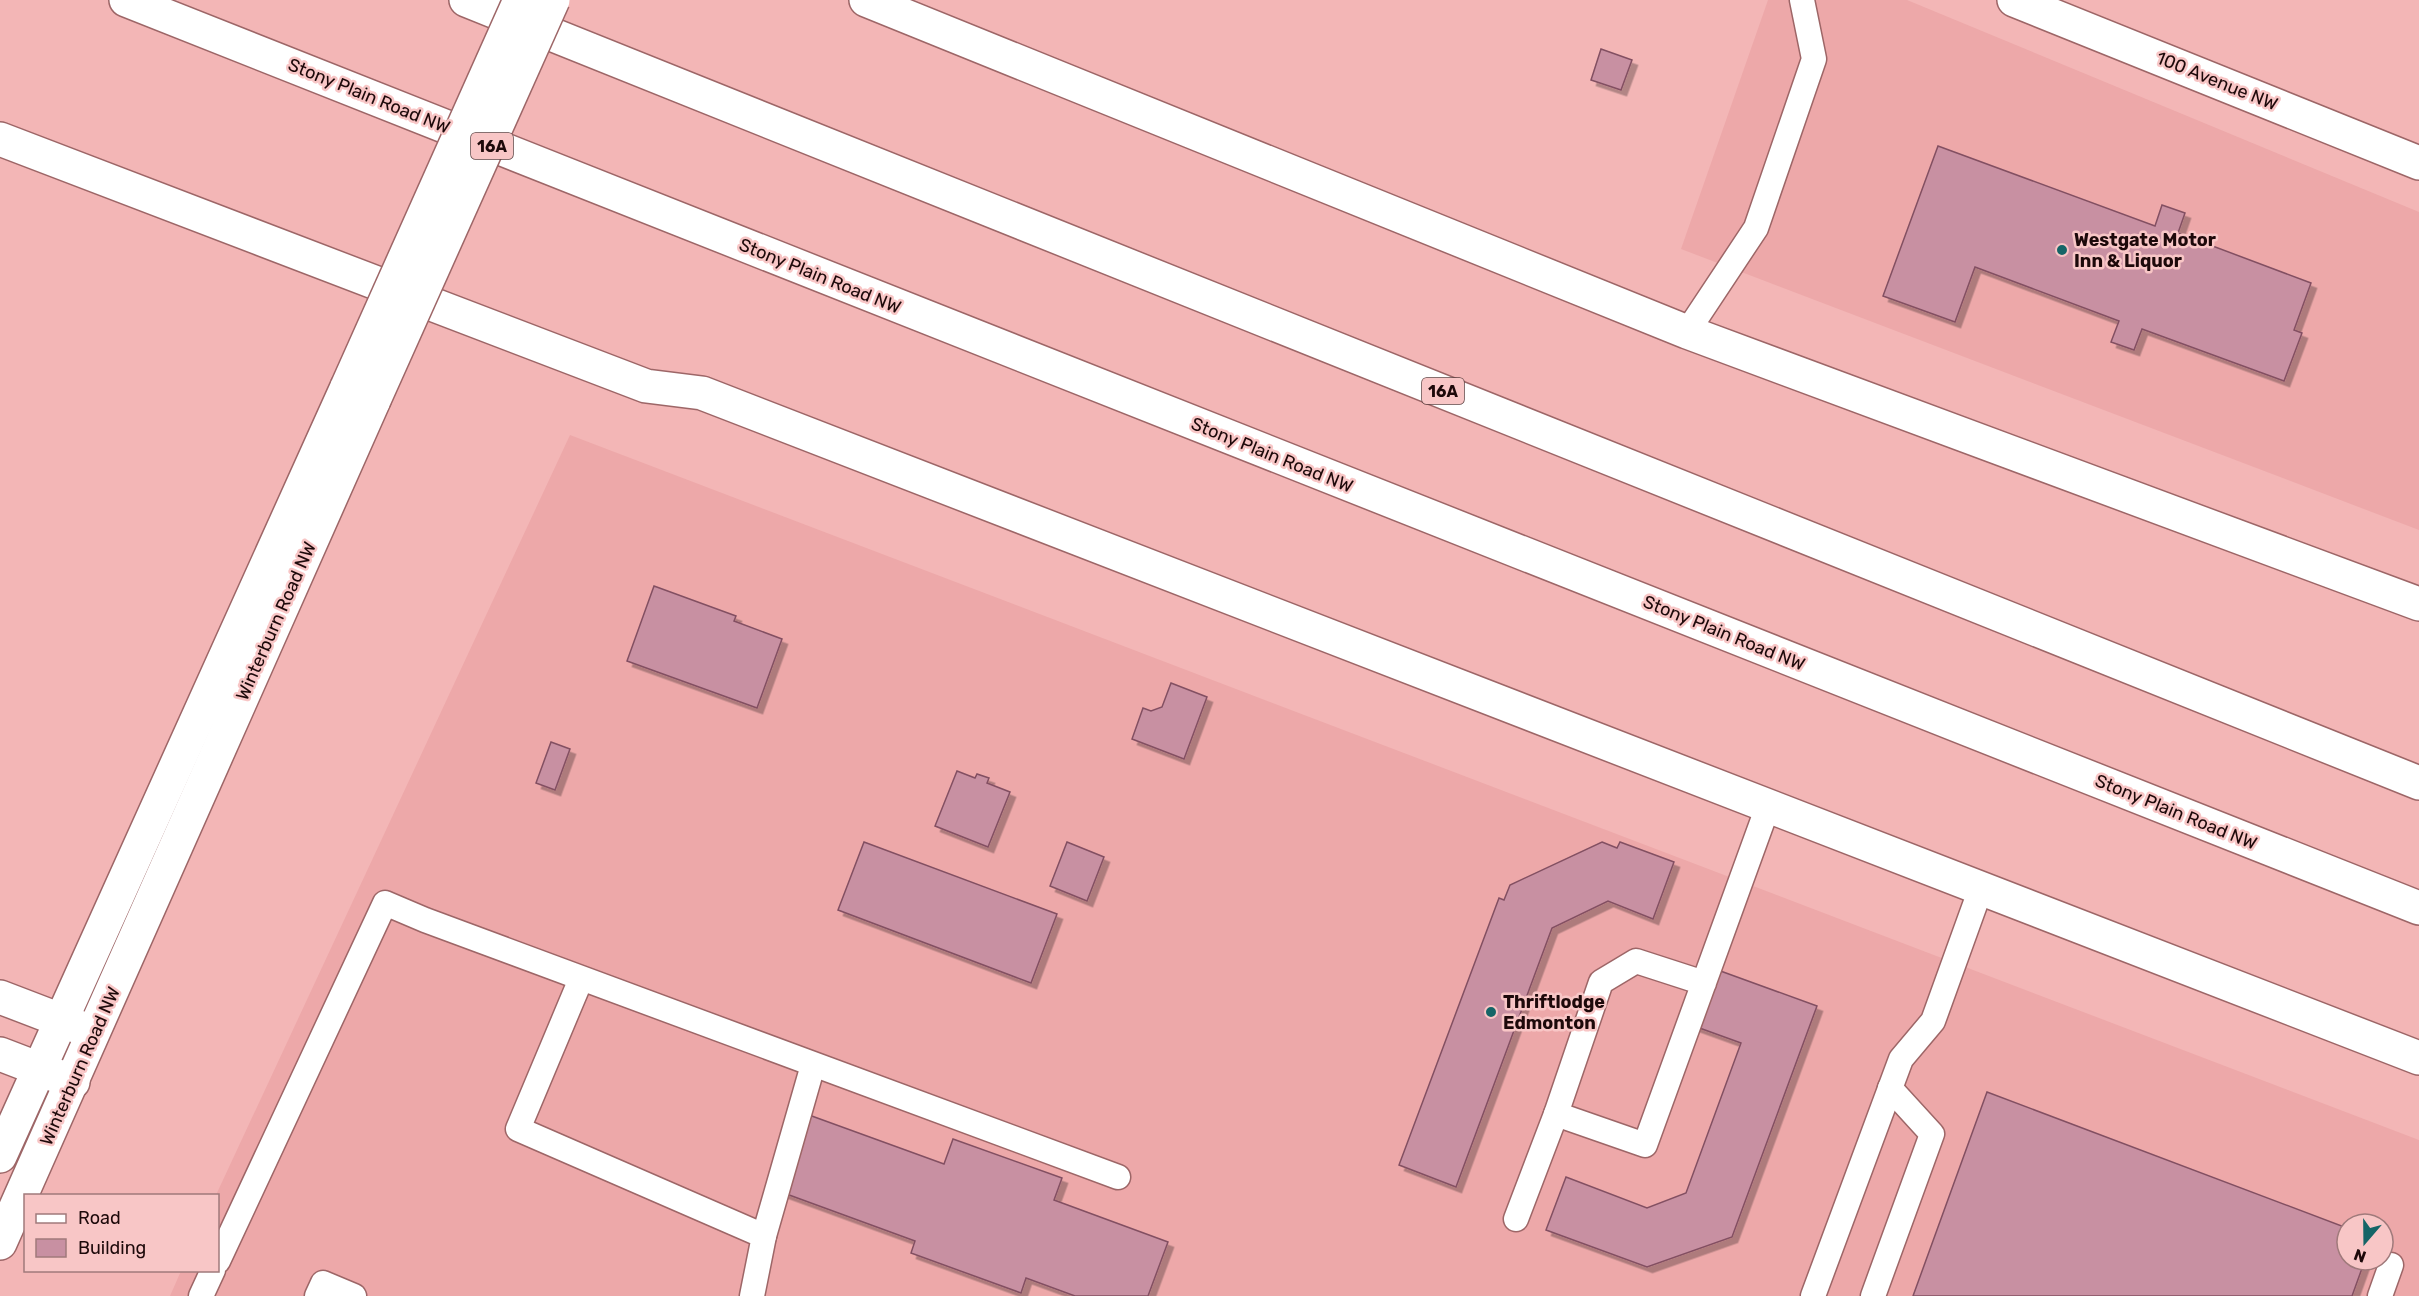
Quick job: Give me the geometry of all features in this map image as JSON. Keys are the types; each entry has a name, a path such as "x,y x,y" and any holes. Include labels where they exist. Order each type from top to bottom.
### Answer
{"main road":[{"name":"Stony Plain Road NW","path":"126,0 2419,908"},
{"name":"16A","path":"466,0 2419,783"},
{"name":"Winterburn Road NW","path":"0,1243 94,1033 360,393 520,0"},
{"name":"Winterburn Road NW","path":"0,1156 60,1021 360,393 553,0"},
{"path":"866,0 1687,332 2419,604"},
{"name":"100 Avenue NW","path":"2014,0 2419,163"},
{"path":"0,139 646,386 702,393 2419,1058"},
{"path":"0,997 94,1033"},
{"path":"0,1054 73,1082"}],"lane":[{"path":"1687,332 1756,228 1814,59 1802,0"},
{"path":"1556,1114 1645,1145 1768,806"},
{"path":"1813,1296 1900,1059 1933,1021 1981,888"},
{"path":"219,1259 385,903 581,979 1118,1177"},
{"path":"1516,1219 1556,1114 1601,982 1636,962 1704,982"},
{"path":"581,979 518,1129 764,1236"},
{"path":"757,1294 764,1236 813,1065"},
{"path":"1873,1296 1932,1134 1890,1088"},
{"path":"201,1296 212,1272"},
{"path":"2380,1296 2389,1272"},
{"path":"317,1296 323,1282 354,1296"}],"shaded area":[{"path":"1768,0 1907,0 2419,212 2419,530 1681,249"},
{"path":"570,435 2419,1140 2419,1296 170,1296 181,1272 219,1272 219,1194 216,1194"}],"building":[{"path":"1601,49 1632,60 1621,90 1591,80"},
{"name":"Westgate Motor Inn & Liquor","path":"1938,146 2155,226 2162,205 2185,213 2178,233 2311,283 2294,330 2302,333 2284,381 2142,329 2134,350 2111,342 2119,321 1975,267 1955,322 1883,296"},
{"path":"654,586 736,616 734,621 782,639 757,708 627,661"},
{"path":"1171,683 1207,697 1184,759 1132,739 1143,708 1151,711 1162,707"},
{"path":"551,742 570,749 555,790 536,783"},
{"path":"957,771 975,778 977,774 989,778 987,783 1010,792 988,847 935,826"},
{"path":"864,842 1057,914 1031,983 838,910"},
{"path":"1067,842 1104,857 1087,901 1050,886"},
{"path":"1602,842 1617,848 1620,842 1674,862 1653,919 1608,901 1552,928 1456,1187 1399,1165 1499,898 1504,900 1510,885"},
{"path":"1715,969 1817,1006 1732,1237 1647,1267 1546,1230 1566,1177 1647,1208 1686,1193 1741,1043 1694,1026"},
{"path":"1987,1092 2335,1223 2335,1272 2361,1272 2352,1296 1913,1296"},
{"path":"809,1115 944,1164 953,1139 1062,1178 1054,1200 1168,1242 1148,1296 1075,1296 1026,1278 1021,1293 911,1253 915,1241 781,1192"}],"place":[{"name":"Westgate Motor Inn & Liquor","path":"2062,250"},
{"name":"Thriftlodge Edmonton","path":"1491,1012"}]}
